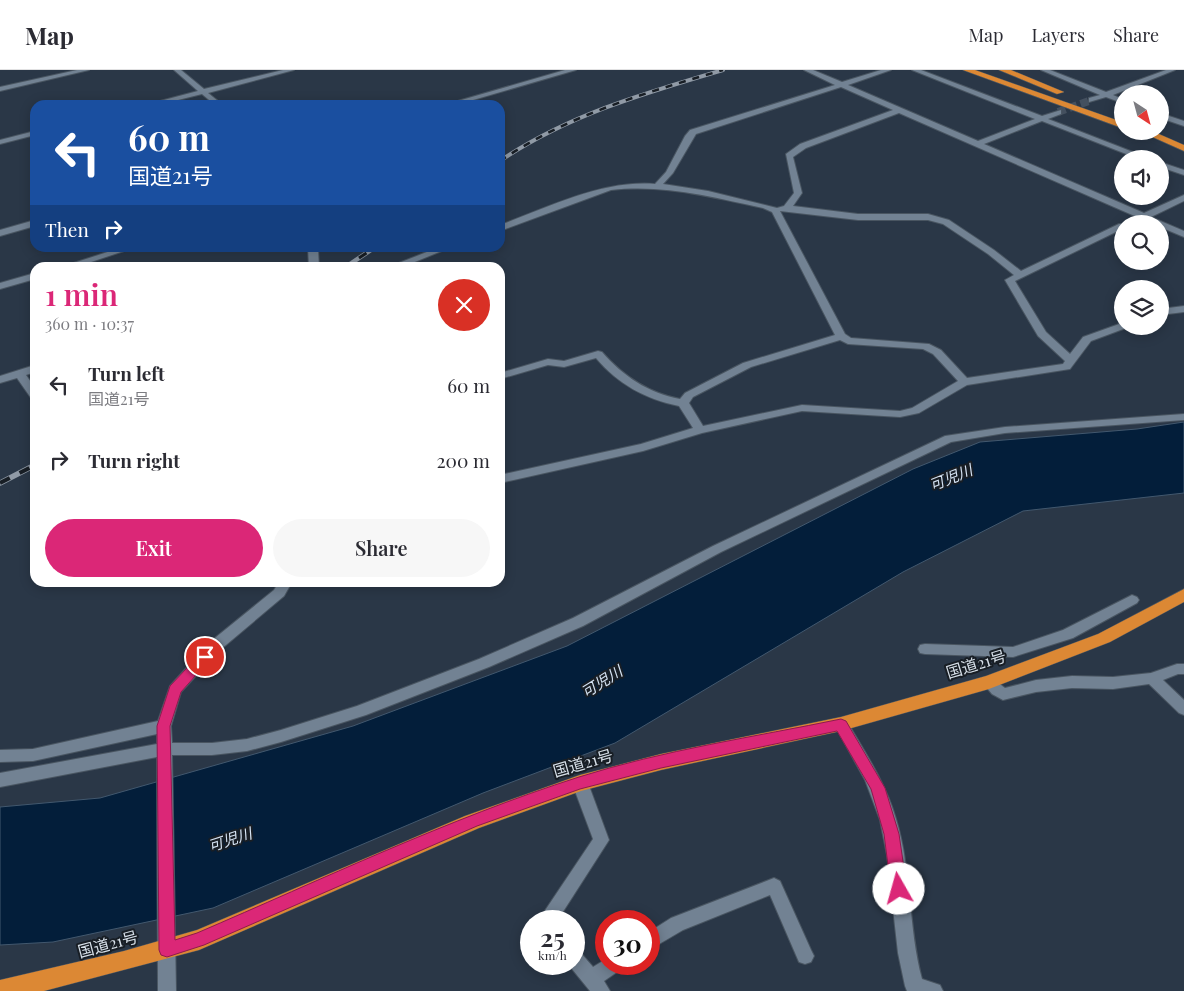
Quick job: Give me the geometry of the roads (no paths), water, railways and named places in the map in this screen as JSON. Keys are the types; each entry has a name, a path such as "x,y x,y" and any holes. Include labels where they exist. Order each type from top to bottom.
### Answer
{"highway":[{"path":"967,70 1114,121"},
{"path":"986,70 1114,121"},
{"path":"1004,70 1068,95"},
{"path":"1089,101 1114,112"},
{"path":"1169,133 1184,139"},
{"path":"1164,140 1184,148"},
{"name":"国道21号","path":"0,990 24,986 167,950 199,940 472,822 580,783 661,762 841,724 990,682 1104,638 1184,594"}],"street":[{"path":"0,90 86,70"},
{"path":"177,70 213,100"},
{"path":"170,100 291,70"},
{"path":"466,100 572,70"},
{"path":"807,70 1142,215"},
{"path":"658,185 669,173 693,132 888,70"},
{"path":"915,70 1124,150"},
{"path":"1044,70 1114,98"},
{"path":"1089,101 1172,70"},
{"path":"787,208 798,193 790,156 803,146 900,110"},
{"path":"978,144 1058,112"},
{"path":"1169,118 1184,124"},
{"path":"0,142 30,134"},
{"path":"1169,167 1184,173"},
{"path":"505,226 610,188 626,185 658,185 765,206 775,210 787,208 858,217 928,217 946,222 991,252 1020,275"},
{"path":"1146,215 1184,198"},
{"path":"775,210 841,336 848,341 925,346 937,352 964,382"},
{"path":"0,233 30,224"},
{"path":"1169,227 1184,234"},
{"path":"1071,360 1042,334 1010,280 1114,230"},
{"path":"82,262 115,252"},
{"path":"406,262 433,252"},
{"path":"0,286 30,277"},
{"path":"1169,311 1184,309"},
{"path":"505,479 644,448 700,430 802,408 900,414 915,411 964,382 1066,367 1087,339 1114,329"},
{"path":"683,403 689,395 747,365 841,336"},
{"path":"505,375 548,362 564,364 598,354 610,368 639,390 668,401 683,403"},
{"path":"0,380 30,370"},
{"path":"19,373 30,389"},
{"path":"683,403 700,430"},
{"path":"0,780 165,749 247,745 360,711 484,663 578,622 717,549 949,439 1005,430 1184,417"},
{"path":"167,991 168,926 164,726 175,690 215,646 279,593 283,587"},
{"path":"925,649 1013,652 1068,634 1132,600"},
{"path":"1013,652 1030,668"},
{"path":"990,682 1003,694 1036,686 1072,682 1113,684 1152,678 1177,669 1184,669"},
{"path":"1152,678 1184,709"},
{"path":"841,724 878,788 892,834 908,962 915,988 934,991"},
{"path":"0,756 33,755 164,726"},
{"path":"555,910 600,840 580,783"},
{"path":"660,935 676,924 774,886 805,956"},
{"path":"585,972 597,987 606,975"}],"water":[{"name":"可児川","path":"1184,422 1184,493 1023,511 903,572 615,743 483,793 213,908 53,942 0,945 0,807 100,798 353,726 567,646 913,469 980,442 1137,429"}],"tunnel":[{"path":"1058,112 1092,100"}],"railway":[{"path":"505,158 526,145 580,118 665,87 723,70"},
{"path":"353,262 368,252"},
{"path":"0,483 30,468"}]}
